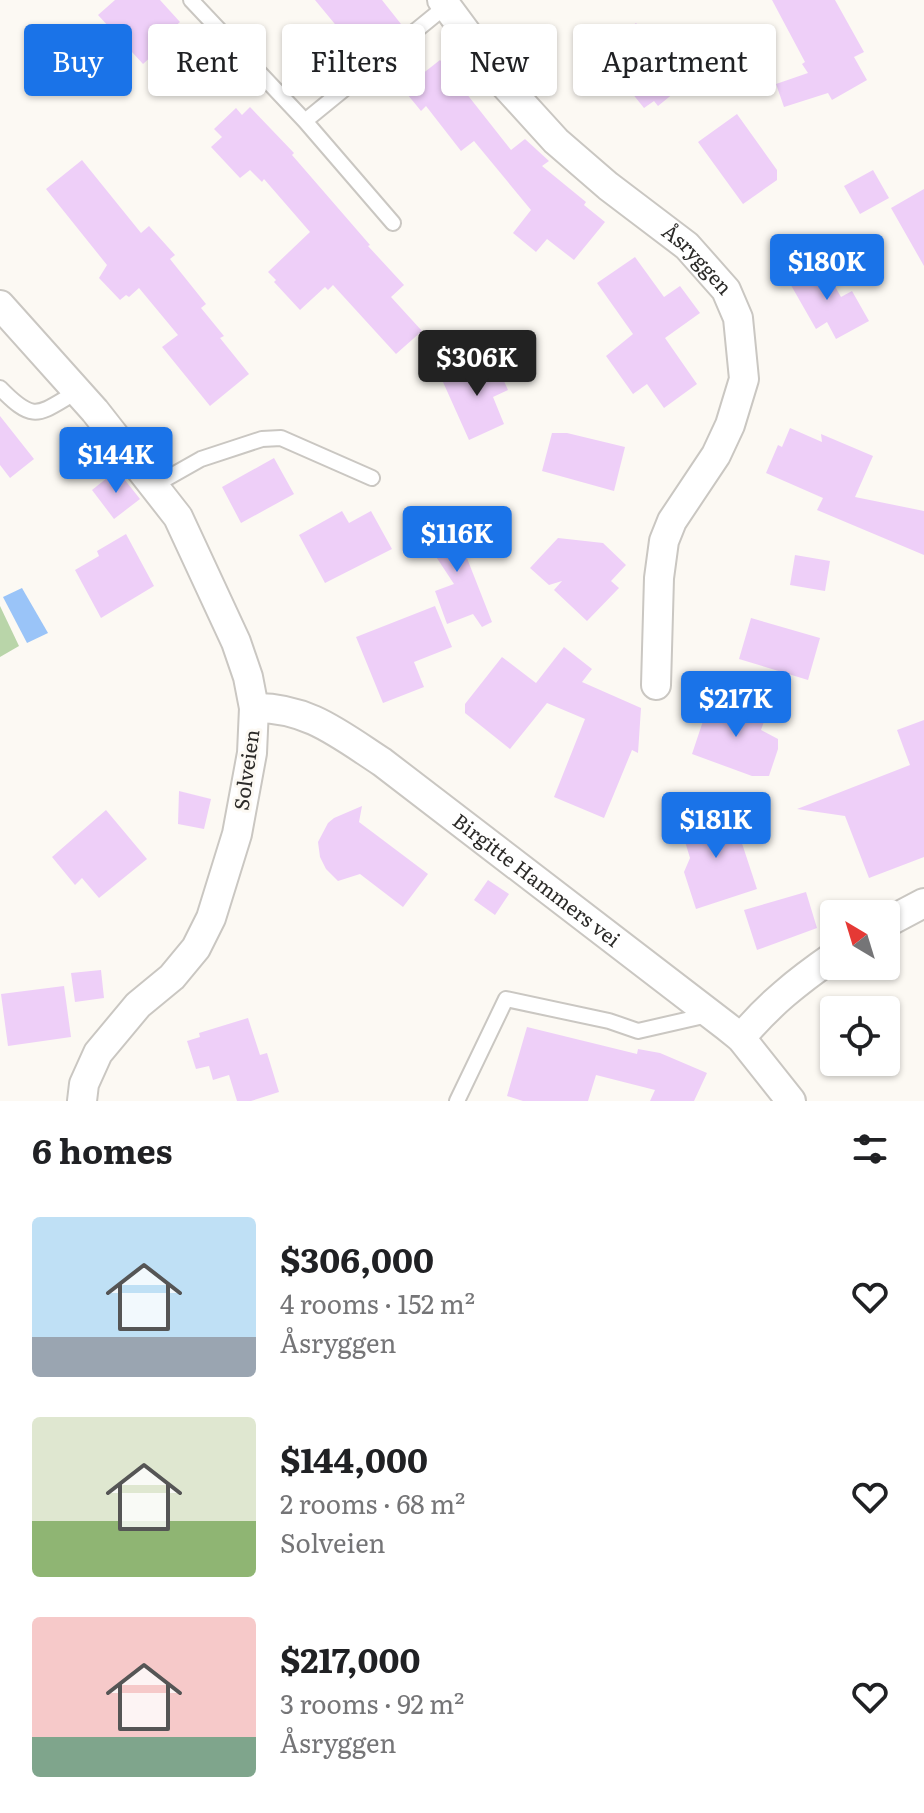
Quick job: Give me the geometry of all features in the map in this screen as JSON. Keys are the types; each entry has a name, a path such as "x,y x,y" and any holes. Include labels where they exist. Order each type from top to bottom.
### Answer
{"street":[{"name":"Åsryggen","path":"444,3 505,85 556,141 608,186 687,246 726,290 738,318 744,379 730,425 716,455 672,521 664,541 659,578 656,685"},
{"name":"Solveien","path":"0,305 78,391 178,517 236,642 254,708 252,753 237,834 211,918 196,948 172,977 138,1005 98,1053 84,1084 82,1101"},
{"name":"Birgitte Hammers vei","path":"254,708 277,708 298,713 321,723 382,762 741,1038 791,1101"},
{"path":"900,916 924,903"},
{"path":"741,1038 779,986 820,964"}],"lane":[{"path":"191,0 305,121 393,223"},
{"path":"305,121 444,3"},
{"path":"0,388 15,403 33,413 41,412 78,391"},
{"path":"155,485 201,459 262,439 281,438 372,478"},
{"path":"457,1101 506,999 596,1018 638,1031 712,1015"}],"green space":[{"path":"0,606 19,646 0,657"}],"water":[{"path":"22,588 48,633 27,643 3,597"}],"building":[{"path":"115,0 160,0 180,22 148,24 148,59 143,64 132,52 132,24 106,24 98,15"},
{"path":"315,0 382,0 401,24 345,24 335,24"},
{"path":"772,0 835,0 864,52 854,57 867,80 832,100 828,93 784,107 776,84 808,73 802,64 805,62"},
{"path":"440,60 441,96 468,96 511,150 525,139 549,161 542,166 605,222 574,260 547,239 536,252 513,233 531,210 474,141 461,151 426,106 421,111 409,96 425,96 425,72"},
{"path":"634,96 670,96 658,106 654,101 644,108"},
{"path":"250,107 294,153 292,155 404,285 391,297 422,331 396,354 333,285 328,290 325,287 300,310 268,272 310,232 264,179 262,182 250,170 240,178 211,147 222,137 214,129 236,108 242,115"},
{"path":"737,114 777,170 777,180 743,204 698,142"},
{"path":"82,160 141,233 149,226 175,255 170,259 206,304 201,308 249,374 210,406 162,347 178,335 139,288 120,300 99,278 107,265 46,189"},
{"path":"873,170 889,198 860,214 844,186"},
{"path":"924,189 924,266 891,208"},
{"path":"635,257 664,297 680,286 700,313 665,338 697,384 664,408 647,384 633,394 606,356 633,334 597,283"},
{"path":"821,262 841,297 852,291 869,321 836,339 827,322 816,329 788,280"},
{"path":"494,359 508,390 493,397 504,424 469,440 443,382"},
{"path":"0,416 34,459 10,478 0,465"},
{"path":"790,428 822,442 821,434 873,456 855,497 924,511 924,555 817,510 823,498 766,473 778,445 782,447"},
{"path":"552,433 567,433 625,447 614,491 542,471"},
{"path":"274,458 294,494 241,523 222,487"},
{"path":"117,470 140,499 114,519 92,490"},
{"path":"342,511 349,523 371,511 392,549 325,583 299,535"},
{"path":"457,517 473,542 463,548 492,622 482,627 473,614 447,624 435,591 454,584 423,537"},
{"path":"126,534 154,586 101,618 75,570 99,556 97,551"},
{"path":"558,538 603,543 626,565 611,581 619,588 587,621 554,590 562,581 549,585 530,568"},
{"path":"795,555 830,561 825,591 790,585"},
{"path":"435,606 452,647 414,662 424,687 383,703 356,637"},
{"path":"751,618 820,638 808,680 739,659"},
{"path":"564,647 592,669 582,682 641,708 638,753 632,750 604,818 554,797 585,719 547,703 510,749 465,713 465,704 502,657 536,683"},
{"path":"711,697 766,716 761,730 778,739 769,776 752,776 692,754"},
{"path":"924,720 924,857 869,878 845,816 797,809 910,765 897,730"},
{"path":"179,791 211,799 204,829 178,824"},
{"path":"362,806 359,822 428,874 403,907 360,874 338,881 320,857 318,842 328,823"},
{"path":"106,810 147,859 99,898 82,878 75,885 52,857"},
{"path":"731,810 757,889 696,909 684,872 690,858 680,825"},
{"path":"488,880 509,894 495,915 474,900"},
{"path":"806,892 817,928 757,950 744,910"},
{"path":"101,970 104,998 75,1002 71,973"},
{"path":"64,986 71,1037 8,1046 1,994"},
{"path":"248,1018 260,1055 267,1053 279,1092 251,1101 237,1101 229,1075 213,1080 209,1066 196,1069 187,1041 200,1037 199,1033"},
{"path":"527,1027 637,1054 638,1049 660,1053 707,1073 694,1101 650,1101 655,1090 596,1075 588,1101 523,1101 507,1096"}]}
